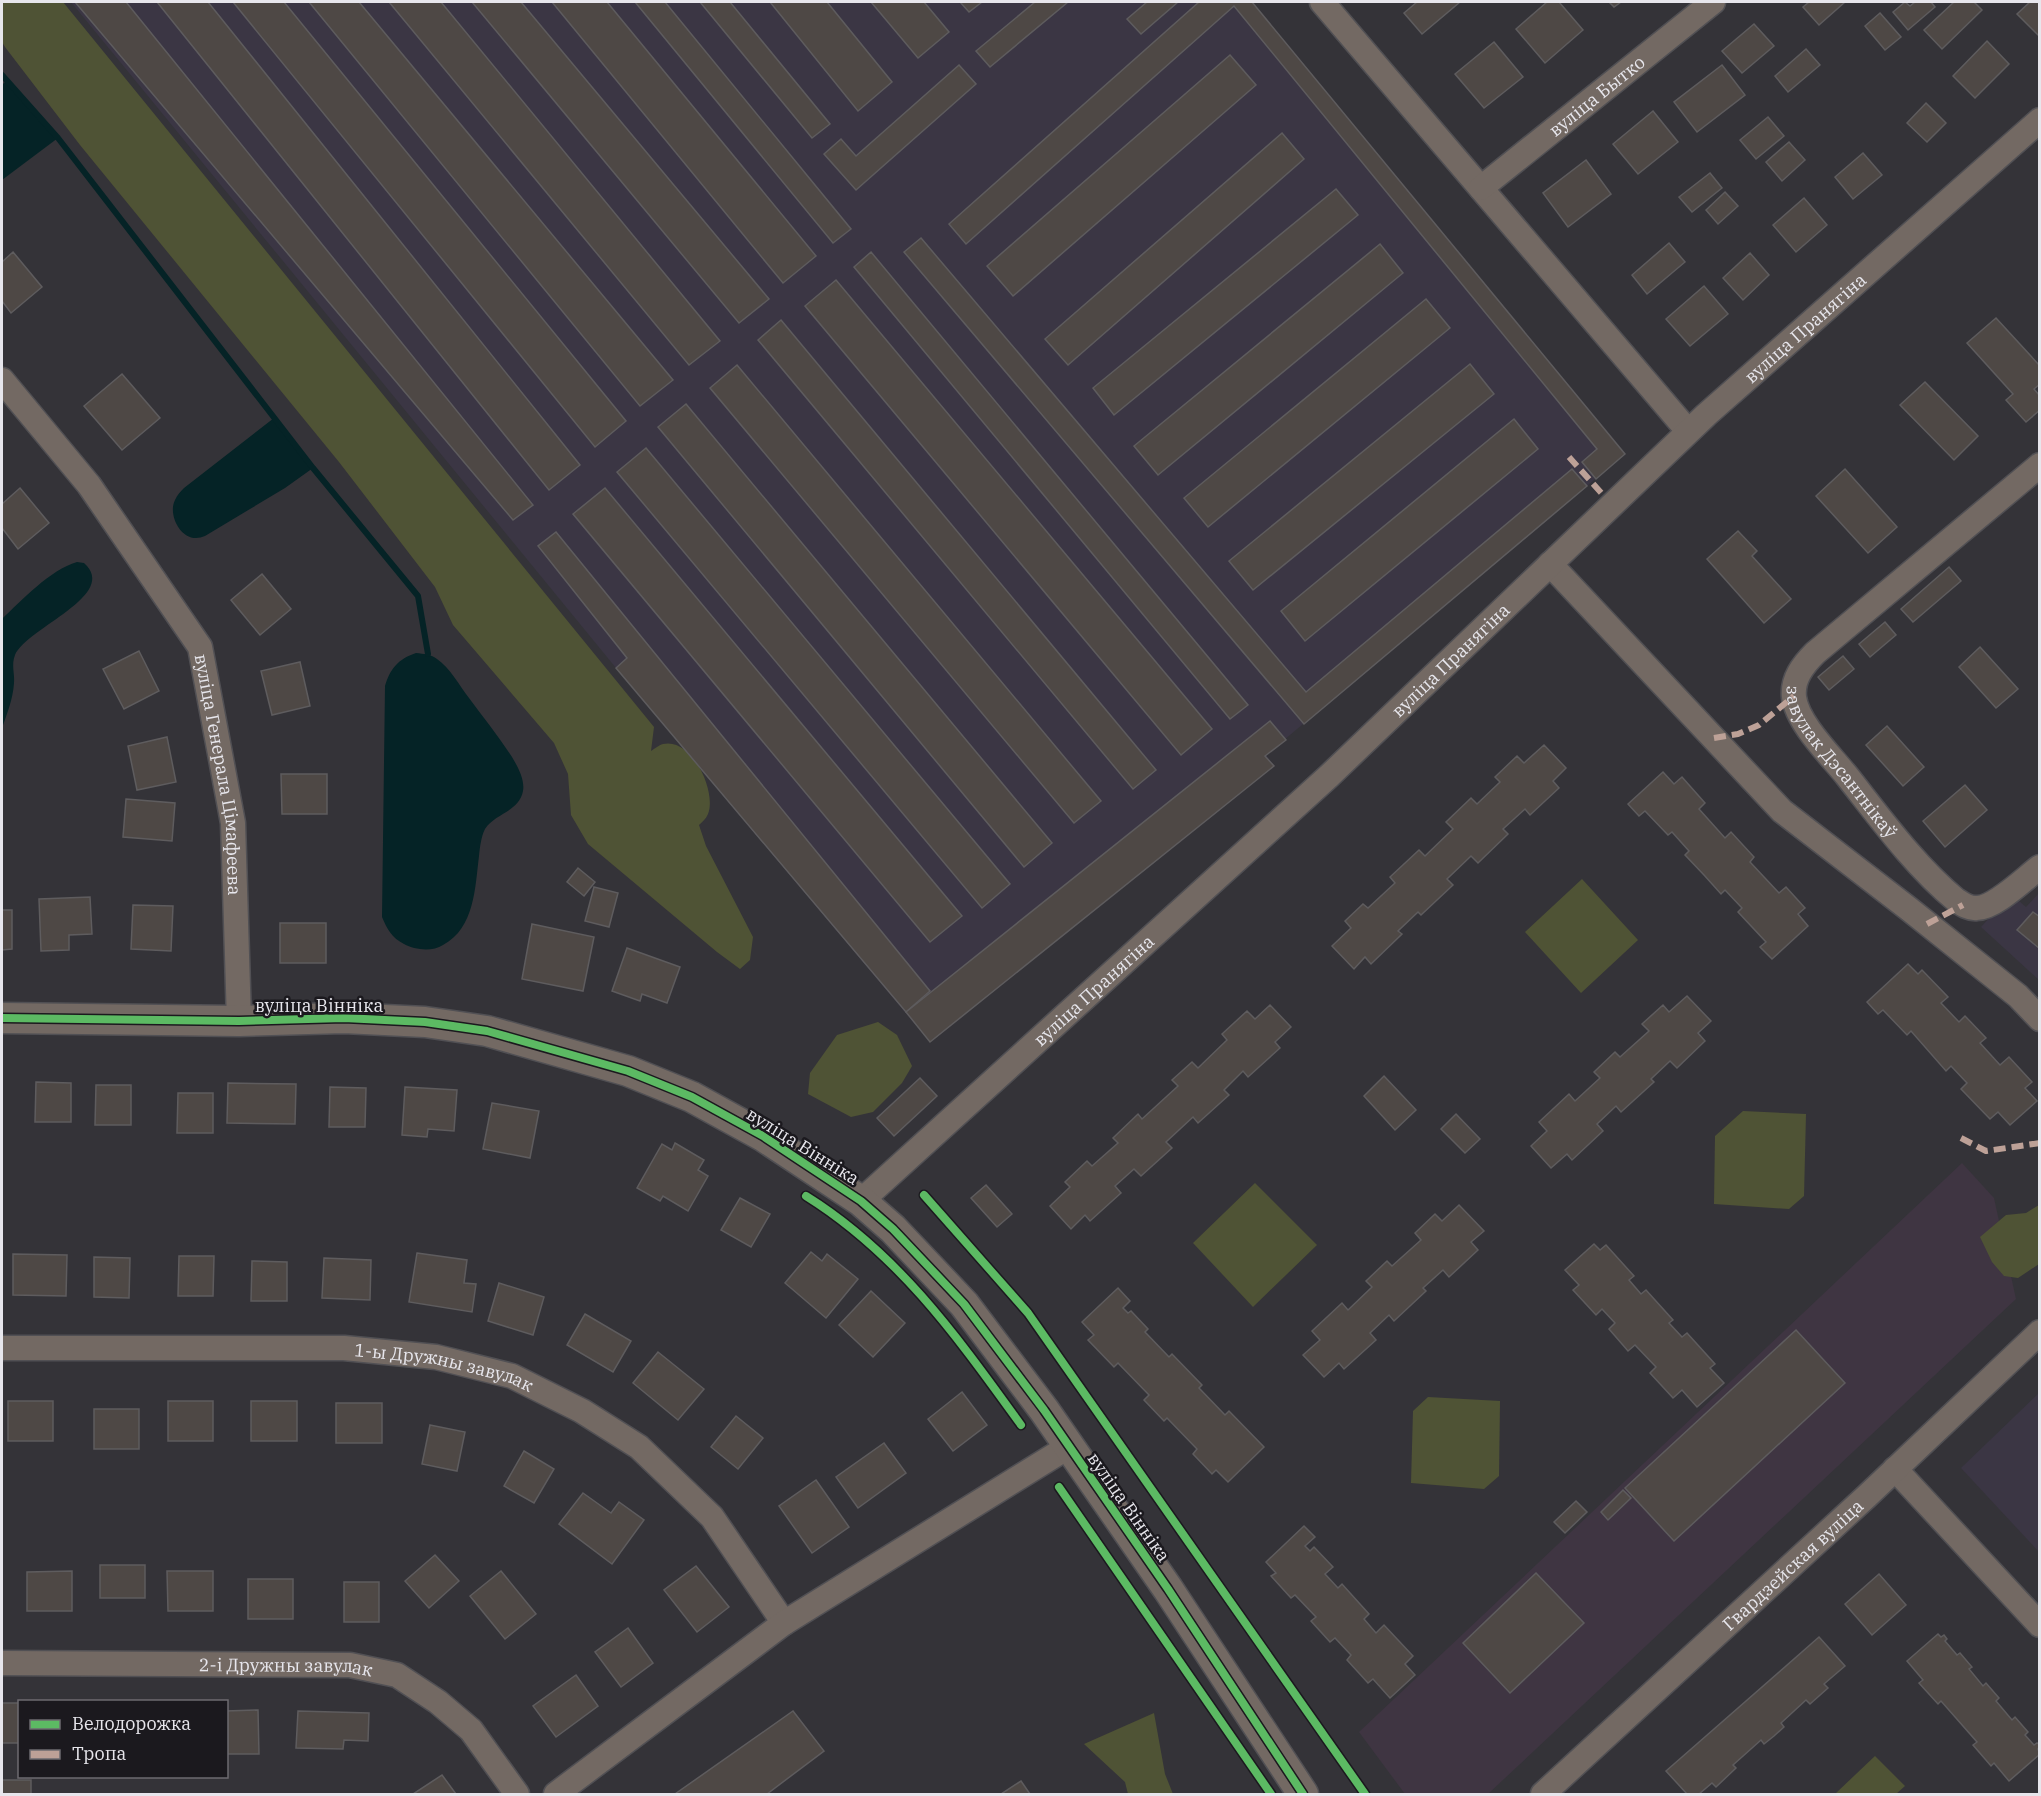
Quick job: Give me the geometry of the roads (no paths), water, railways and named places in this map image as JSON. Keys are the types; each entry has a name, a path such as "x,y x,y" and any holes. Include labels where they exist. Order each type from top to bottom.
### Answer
{"street":[{"path":"1322,2 1688,431"},
{"name":"вуліца Бытко","path":"1481,188 1713,2"},
{"name":"вуліца Пранягіна","path":"861,1201 1329,776 1688,431 2040,120"},
{"name":"вуліца Генерала Цімафеева","path":"2,380 88,485 200,647 233,823 239,1021"},
{"name":"завулак Дэсантнікаў","path":"2040,465 1815,653 1796,678 1794,696 1799,714 1813,734 1889,828 1956,900 1969,908 1987,906 2040,867"},
{"path":"1550,564 1782,811 2018,996 2040,1019"},
{"name":"вуліца Вінніка","path":"2,1018 239,1021 344,1018 425,1022 488,1031 628,1071 692,1097 763,1136 861,1201 893,1229 964,1304 1044,1410 1168,1589 1304,1794"},
{"name":"Гвардзейская вуліца","path":"1543,1794 2040,1332"},
{"name":"1-ы Дружны завулак","path":"2,1348 344,1348 436,1357 512,1376 582,1411 639,1447 712,1517 784,1623"},
{"path":"556,1794 784,1623 1068,1447"},
{"path":"1895,1469 2040,1625"},
{"name":"2-і Дружны завулак","path":"2,1663 350,1665 397,1675 438,1702 471,1730 517,1794"}],"water":[{"path":"6,81 58,138 2,180 2,85"},
{"path":"274,418 313,468 285,488 205,536 196,538 185,534 174,518 173,505 179,493"},
{"path":"77,562 84,563 92,575 90,587 81,599 23,644 15,655 12,695 2,728 2,619 47,579"},
{"path":"416,653 434,657 450,672 512,757 523,782 523,791 517,804 485,829 480,846 472,906 462,928 454,938 443,945 429,949 413,948 400,942 390,933 382,917 385,686 396,665 404,658"}],"waterway":[{"path":"2,75 58,138 313,468 418,596 428,654"}]}
